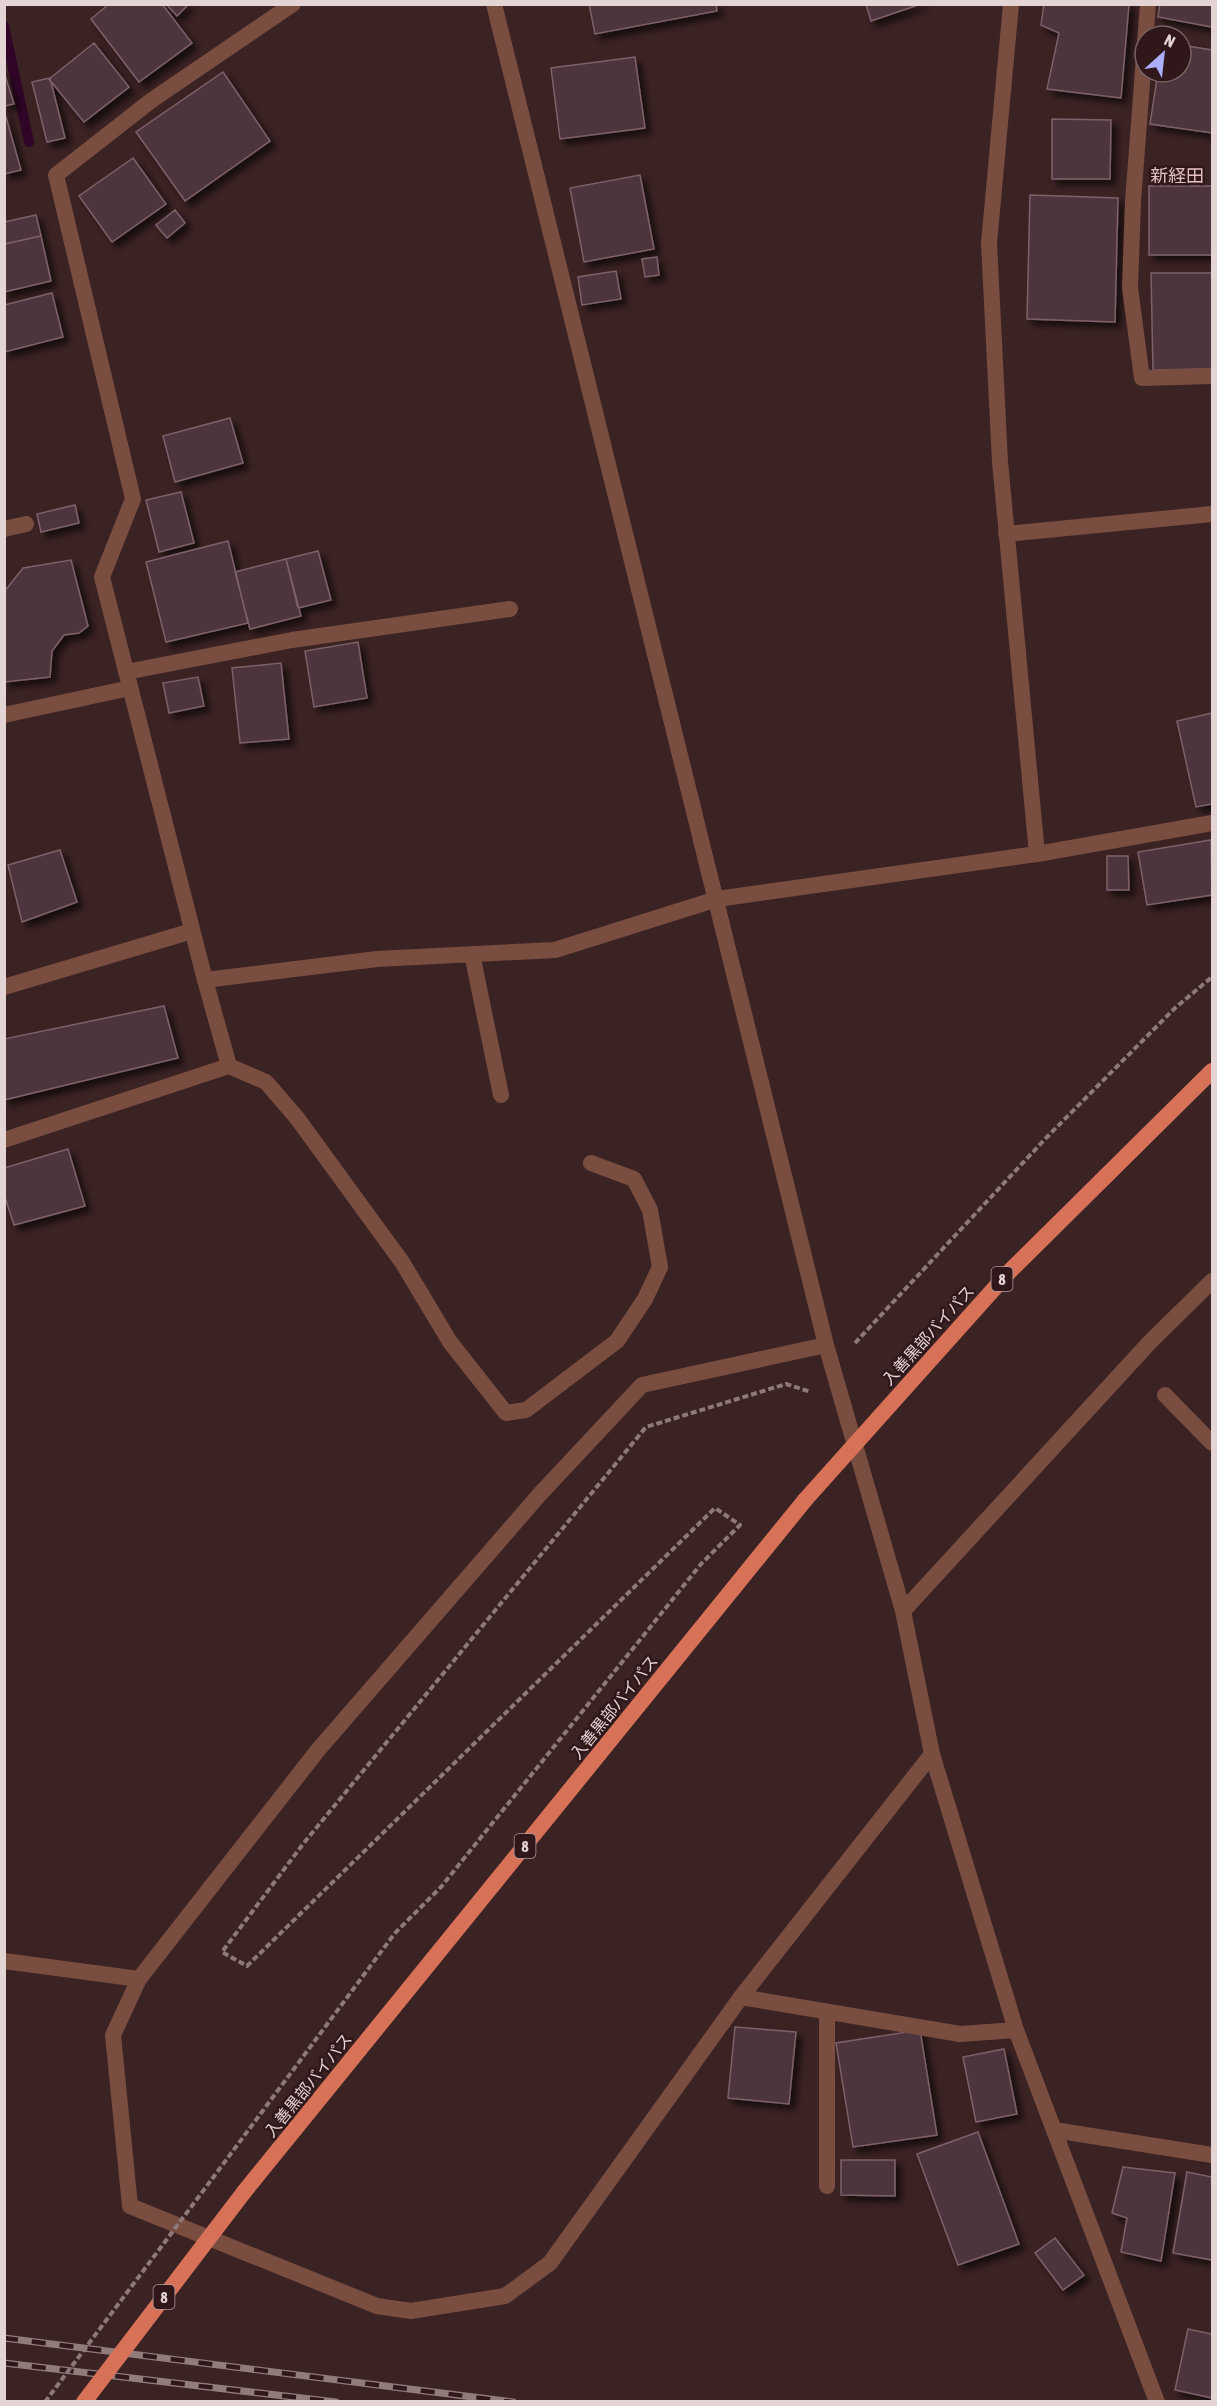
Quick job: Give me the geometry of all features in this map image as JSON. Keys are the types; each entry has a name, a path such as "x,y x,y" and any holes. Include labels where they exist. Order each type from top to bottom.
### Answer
{"highway":[{"name":"入善黒部バイパス","path":"84,2402 244,2192 805,1500 1010,1271 1212,1071"}],"street":[{"path":"229,1066 192,931 102,577 133,499 56,175 152,100 293,4"},
{"path":"494,4 826,1345 903,1611 932,1754 1016,2030 1157,2402"},
{"path":"1011,4 989,243 1000,462 1037,854"},
{"path":"1148,4 1133,202 1130,288 1142,378 1212,376"},
{"path":"1006,534 1212,514"},
{"path":"4,529 26,524"},
{"path":"126,672 303,638 510,609"},
{"path":"4,715 130,688"},
{"path":"205,980 377,959 555,950 717,899 1037,854 1212,823"},
{"path":"4,987 192,931"},
{"path":"472,954 501,1095"},
{"path":"4,1140 229,1066 266,1082 297,1118 402,1262 450,1342 506,1413 526,1410 617,1341 645,1299 660,1267 650,1210 634,1179 591,1163"},
{"path":"903,1611 1149,1343 1212,1281"},
{"path":"826,1345 642,1385 540,1494 318,1750 139,1979 113,2035 130,2206 377,2306 411,2311 505,2296 550,2263 741,1997 932,1754"},
{"path":"1165,1395 1212,1443"},
{"path":"4,1960 139,1979"},
{"path":"741,1997 960,2034 1016,2030"},
{"path":"827,2012 827,2186"},
{"path":"1054,2130 1212,2155"}],"path":[{"path":"833,1366 1046,1138 1175,1008 1212,977"},
{"path":"45,2402 395,1933 441,1887 701,1564 740,1525 715,1508 247,1966 222,1952 303,1845 646,1427 786,1384 843,1402"}],"building":[{"path":"109,4 162,4 192,43 139,82 91,19"},
{"path":"166,4 189,4 177,16"},
{"path":"589,4 716,4 717,11 595,34"},
{"path":"866,4 921,4 871,21"},
{"path":"1044,4 1129,4 1121,98 1047,89 1059,33 1041,25"},
{"path":"1160,4 1212,4 1212,27 1158,17"},
{"path":"94,43 129,87 84,122 49,79"},
{"path":"1193,47 1212,50 1212,133 1150,124 1156,84 1193,84"},
{"path":"635,57 645,128 560,139 551,68"},
{"path":"4,72 14,104 4,106"},
{"path":"223,72 270,141 185,201 136,132"},
{"path":"50,78 65,138 47,142 32,82"},
{"path":"4,110 21,170 4,174"},
{"path":"1052,119 1111,120 1110,179 1052,179"},
{"path":"133,158 166,204 112,242 79,196"},
{"path":"640,175 654,249 584,262 570,188"},
{"path":"1149,186 1212,186 1212,255 1149,255"},
{"path":"1030,195 1118,198 1115,322 1027,319"},
{"path":"175,210 185,223 167,238 156,225"},
{"path":"36,215 41,236 5,244 4,222"},
{"path":"41,236 51,281 4,292 4,244"},
{"path":"657,257 659,275 645,277 642,259"},
{"path":"616,271 621,299 582,305 578,277"},
{"path":"1151,273 1212,273 1212,369 1153,370"},
{"path":"52,293 63,337 4,352 4,305"},
{"path":"230,418 243,463 175,482 163,436"},
{"path":"181,492 194,543 159,552 146,500"},
{"path":"75,505 79,523 41,532 37,514"},
{"path":"228,541 248,623 166,642 146,562"},
{"path":"318,551 331,600 298,608 286,559"},
{"path":"286,559 301,616 250,629 235,572"},
{"path":"71,560 88,626 79,633 64,635 52,651 50,677 4,682 4,592 23,568"},
{"path":"358,642 367,698 314,707 305,651"},
{"path":"281,663 289,739 240,743 232,668"},
{"path":"198,677 204,706 169,713 163,683"},
{"path":"1212,713 1212,804 1196,807 1177,721"},
{"path":"1211,840 1212,895 1147,905 1138,852"},
{"path":"60,850 77,902 22,922 8,865"},
{"path":"1107,856 1128,856 1129,890 1107,890"},
{"path":"164,1006 178,1058 4,1100 4,1039"},
{"path":"68,1149 85,1206 14,1225 4,1194 4,1168"},
{"path":"735,2027 796,2032 789,2104 728,2098"},
{"path":"920,2030 937,2135 853,2147 836,2043"},
{"path":"1004,2049 1017,2114 976,2122 963,2057"},
{"path":"978,2132 1019,2244 958,2265 917,2154"},
{"path":"841,2160 895,2160 895,2196 841,2195"},
{"path":"1123,2167 1175,2173 1161,2261 1121,2252 1127,2218 1112,2213"},
{"path":"1187,2172 1212,2177 1212,2260 1173,2253"},
{"path":"1055,2238 1084,2275 1063,2290 1035,2253"},
{"path":"1188,2329 1212,2334 1212,2398 1175,2390"}],"waterway":[{"path":"4,26 29,142"}],"railway":[{"path":"4,2338 513,2402"},
{"path":"4,2363 336,2402"}],"district":[{"name":"新経田","path":"1177,175"}]}
